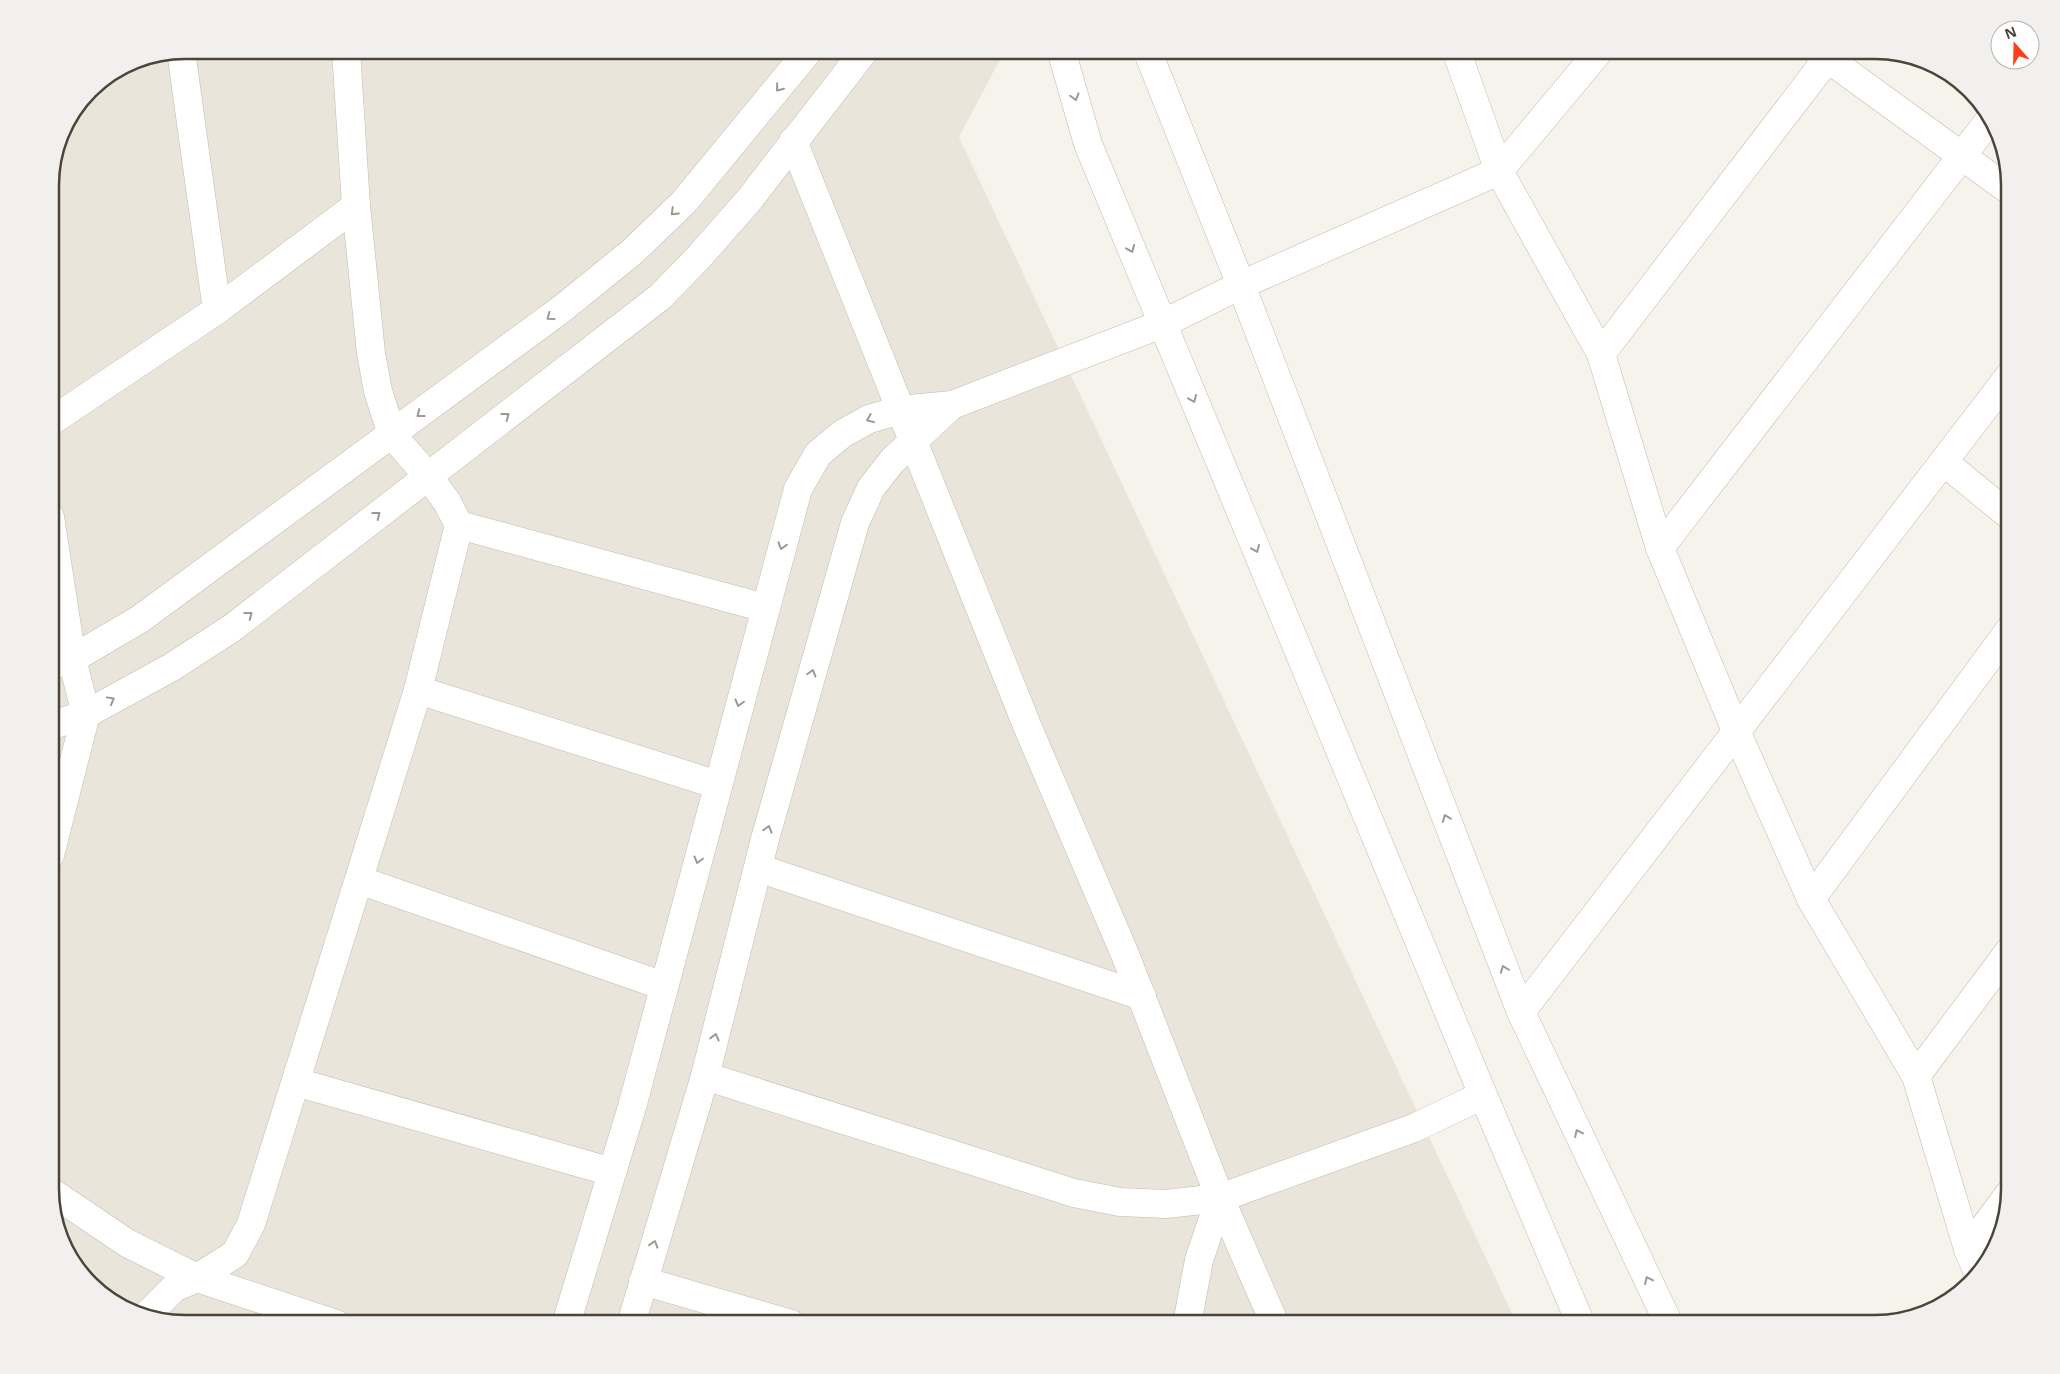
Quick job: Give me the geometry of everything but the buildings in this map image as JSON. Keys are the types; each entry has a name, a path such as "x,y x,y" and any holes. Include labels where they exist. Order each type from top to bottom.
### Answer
{"street":[{"path":"182,59 217,310"},
{"path":"151,1311 174,1288 197,1278 236,1254 251,1224 418,690 459,525 447,502 428,476 392,435 378,391 371,353 356,206 347,59"},
{"path":"61,662 140,619 563,308 632,252 684,202 802,59"},
{"path":"59,723 86,714 172,667 232,628 660,296 698,258 750,200 793,140 857,59"},
{"path":"1064,59 1088,144 1483,1095 1577,1315"},
{"path":"1152,59 1241,285 1520,1012 1665,1315"},
{"path":"1459,59 1499,171 1601,354 1660,548 1736,732 1811,899 1916,1076 1973,1261"},
{"path":"569,1315 612,1172 664,986 798,489 818,454 842,434 869,419 900,410 952,405 1162,324 1241,285 1499,171 1592,59"},
{"path":"1601,354 1822,59"},
{"path":"1834,59 2001,184"},
{"path":"1660,548 1985,124"},
{"path":"793,140 1028,728 1124,952 1220,1198 1271,1315"},
{"path":"59,416 217,310 356,206"},
{"path":"1520,1012 2001,387"},
{"path":"634,1315 705,1076 758,868 855,523 871,488 892,461 952,405"},
{"path":"1944,462 2001,509"},
{"path":"459,525 765,608"},
{"path":"59,636 61,662 86,714 59,820"},
{"path":"1811,899 2001,642"},
{"path":"418,690 718,785"},
{"path":"758,868 1142,996"},
{"path":"359,880 664,986"},
{"path":"1916,1076 2001,962"},
{"path":"705,1076 1074,1193 1120,1202 1166,1204 1220,1198 1414,1128 1483,1095"},
{"path":"296,1082 612,1172"},
{"path":"59,1197 127,1242 197,1278 309,1315"},
{"path":"1189,1315 1199,1260 1220,1198"},
{"path":"1973,1261 1999,1212"},
{"path":"643,1281 760,1315"}],"shaded area":[{"path":"184,59 1000,59 959,137 1513,1315 184,1315 160,1313 144,1309 115,1294 96,1278 76,1252 68,1238 59,1198 59,176 68,136 85,108 108,85 129,72 152,63"}]}
